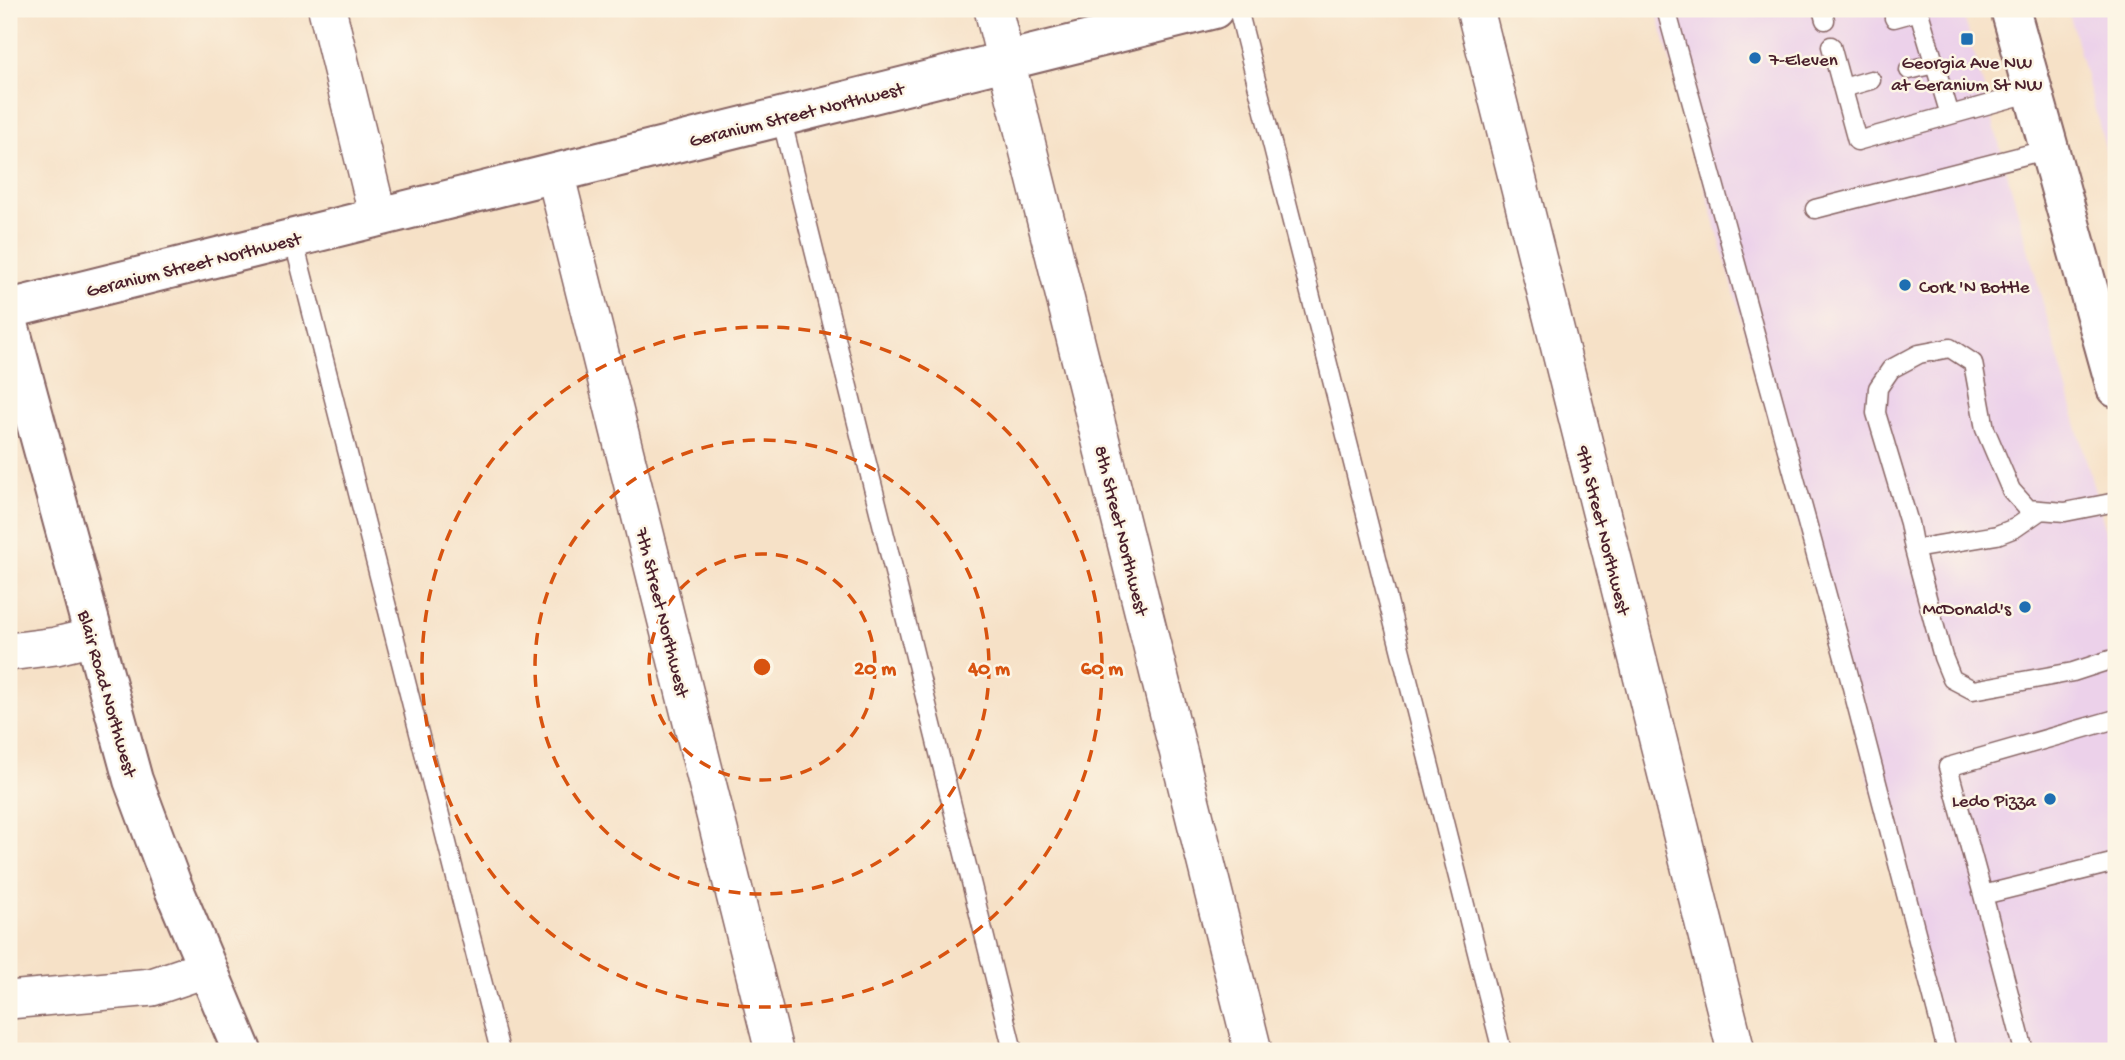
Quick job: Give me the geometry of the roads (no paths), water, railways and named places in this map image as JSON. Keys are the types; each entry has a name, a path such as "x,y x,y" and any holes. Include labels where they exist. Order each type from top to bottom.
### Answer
{"main road":[{"name":"Geranium Street Northwest","path":"9,309 1214,9"},
{"path":"2010,9 2116,388"},
{"name":"Blair Road Northwest","path":"9,324 93,637 143,810 242,1051"}],"street":[{"path":"327,9 378,217"},
{"name":"8th Street Northwest","path":"993,9 1254,1051"},
{"name":"9th Street Northwest","path":"1475,9 1736,1051"},
{"name":"7th Street Northwest","path":"555,173 774,1051"},
{"path":"9,652 56,646 93,637"},
{"path":"9,1000 152,988 208,968"}],"lane":[{"path":"1238,9 1502,1051"},
{"path":"1666,9 1844,659 1947,1051"},
{"path":"1894,18 1919,10 1950,115"},
{"path":"1831,46 1857,141 2033,92"},
{"path":"1909,70 1934,64"},
{"path":"1843,88 1871,80"},
{"path":"782,117 1013,1051"},
{"path":"1815,209 2049,149"},
{"path":"293,238 500,1051"},
{"path":"2116,502 2065,512 2038,512 2028,509 2011,490 1985,429 1973,363 1950,348 1919,354 1891,369 1878,388 1876,412 1909,523 1943,657 1952,679 1973,690 2073,672 2116,658"},
{"path":"1914,550 1997,535 2015,528 2038,512"},
{"path":"2024,1051 1948,767 2116,719"},
{"path":"1983,895 2116,862"}],"place":[{"name":"Georgia Ave NW at Geranium St NW","path":"1967,39"},
{"name":"7-Eleven","path":"1755,58"},
{"name":"Cork 'N Bottle","path":"1905,285"},
{"name":"McDonald's","path":"2025,607"},
{"name":"Ledo Pizza","path":"2050,799"}]}
